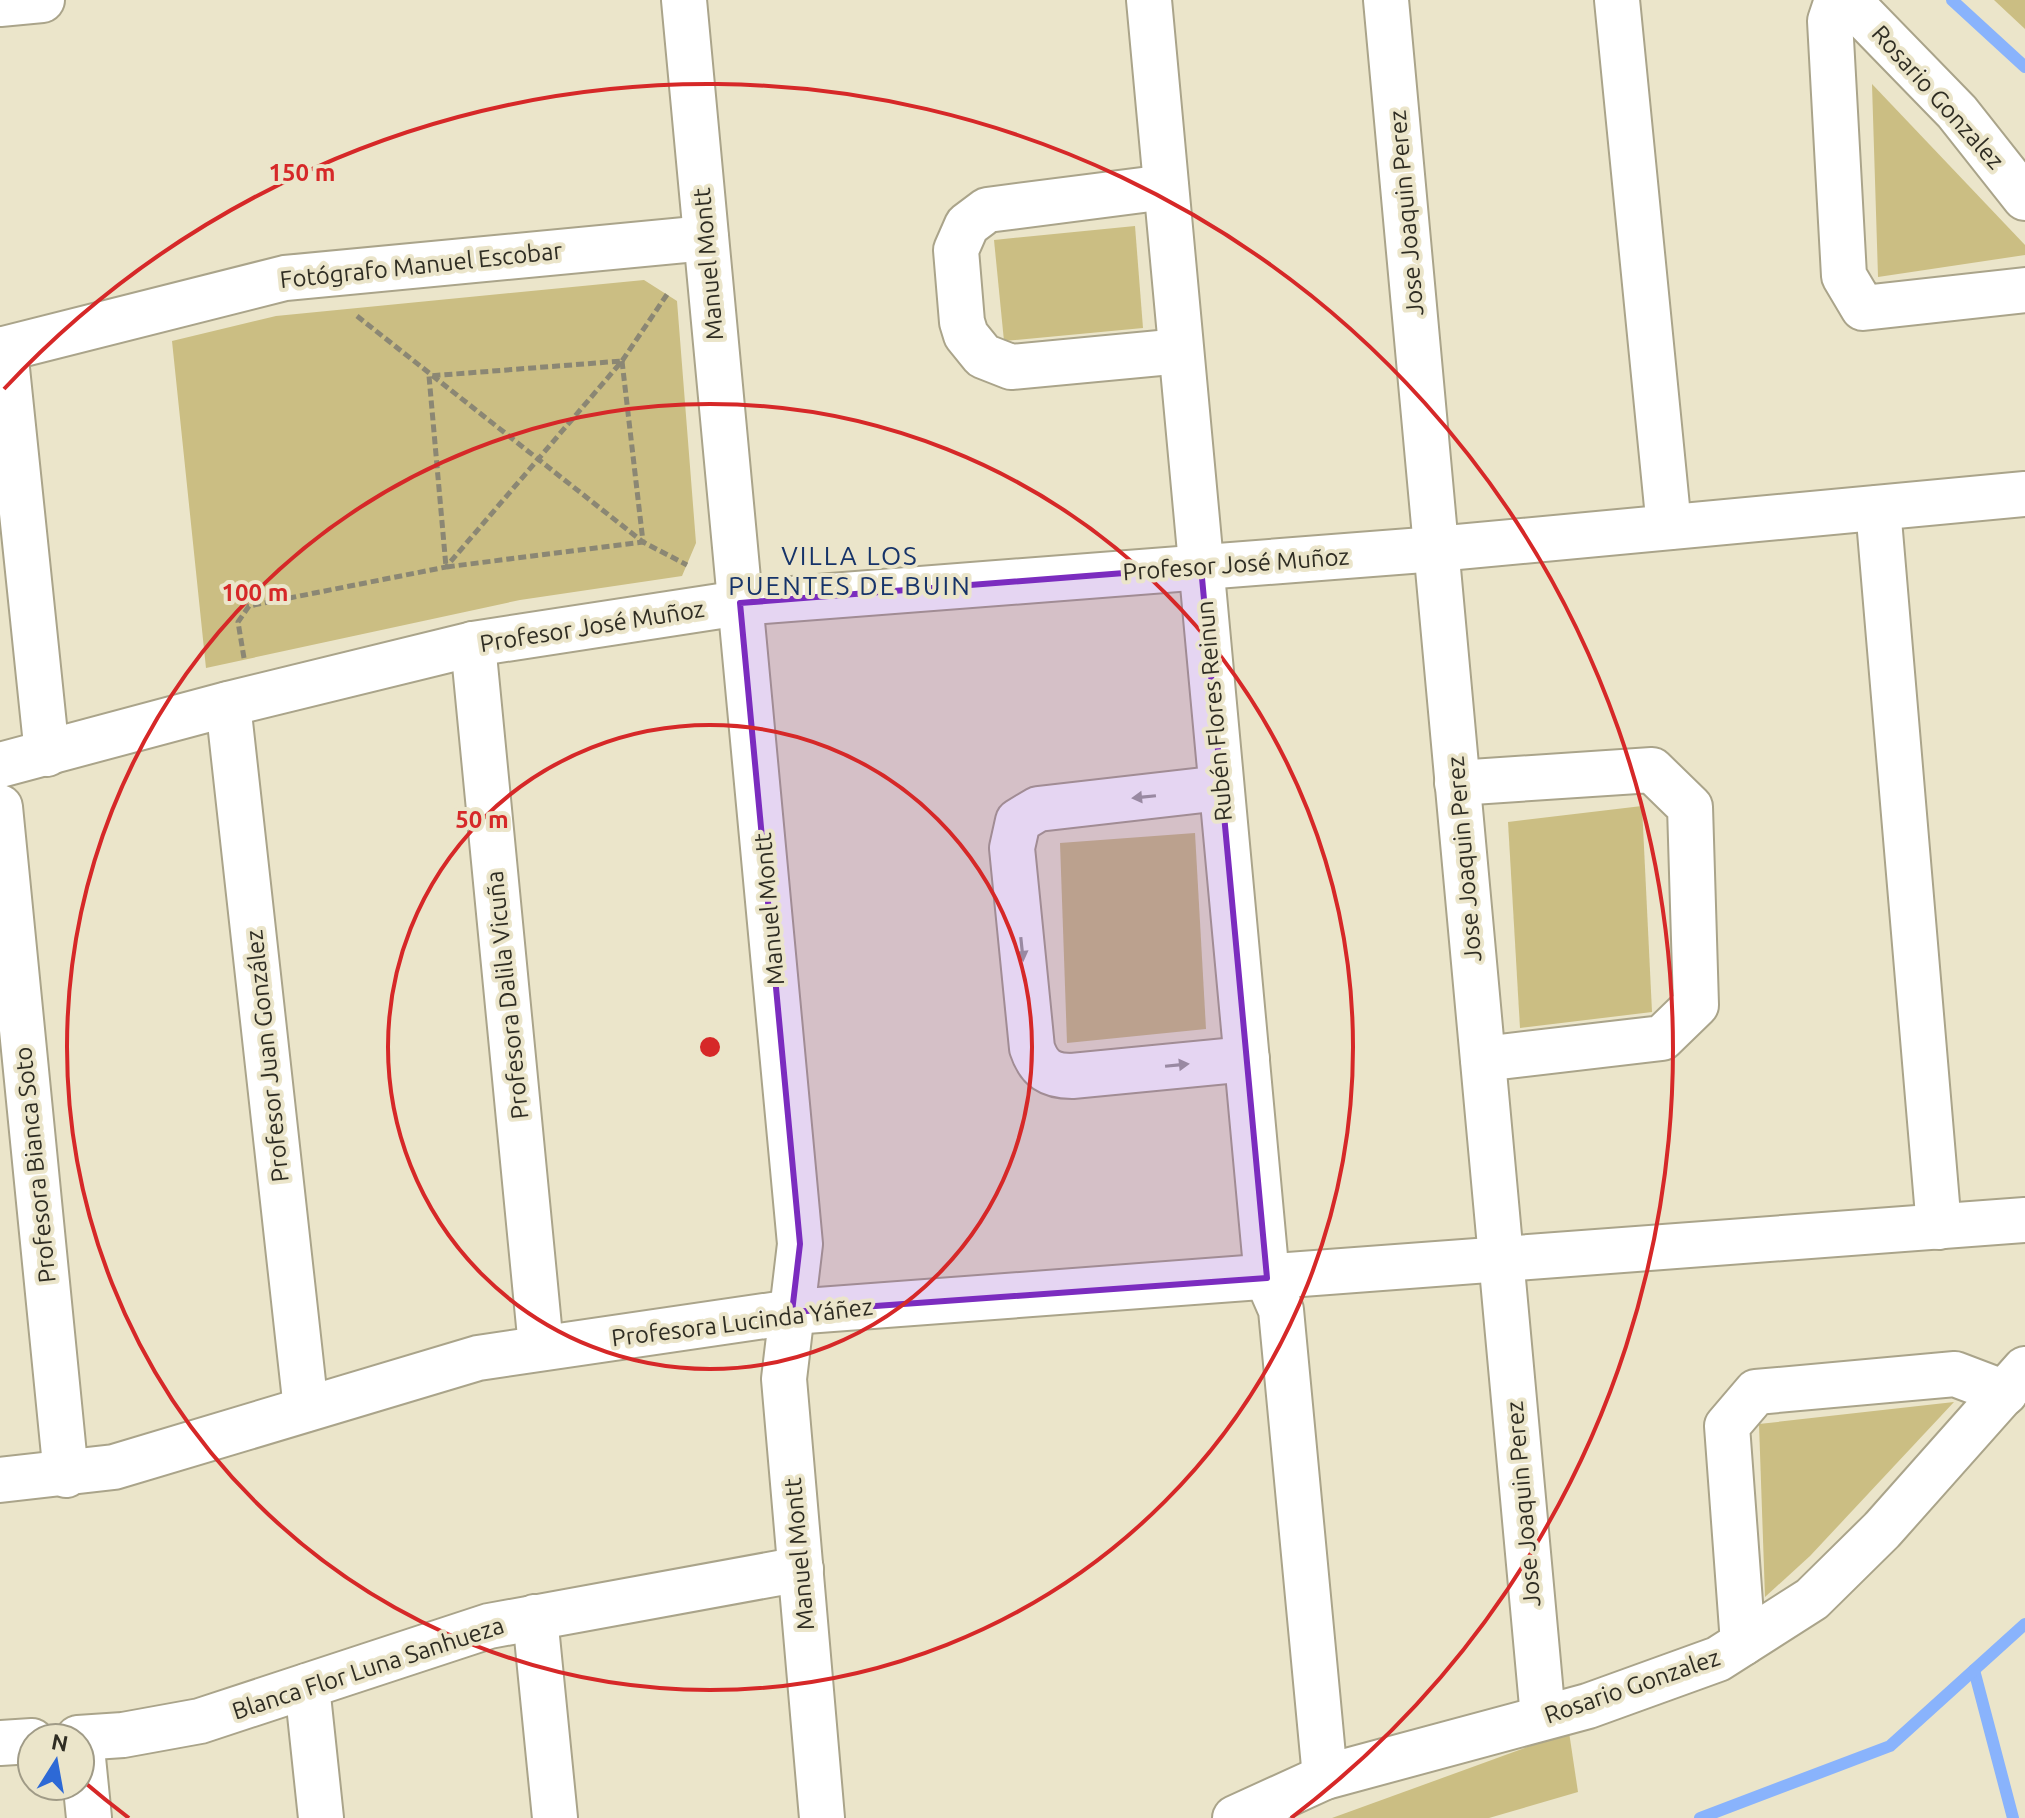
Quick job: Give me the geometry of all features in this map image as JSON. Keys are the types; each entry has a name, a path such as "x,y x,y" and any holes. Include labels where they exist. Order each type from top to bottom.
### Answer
{"street":[{"path":"0,4 42,0"},
{"name":"Manuel Montt","path":"684,0 685,239 721,606 800,1244 784,1379 822,1818"},
{"name":"Rubén Flores Reinun","path":"1149,0 1267,1278 1281,1310 1325,1777"},
{"name":"Jose Joaquin Perez","path":"1386,0 1543,1717"},
{"path":"1617,0 1669,527"},
{"path":"1837,0 1830,21 1844,276 1863,308 2025,290"},
{"name":"Rosario Gonzalez","path":"1848,0 1957,112 2025,198"},
{"path":"1166,187 987,210 976,216 959,237 955,264 966,335 983,356 996,364 1026,366 1181,351"},
{"name":"Fotógrafo Manuel Escobar","path":"3,350 232,290 307,275 685,239"},
{"path":"3,350 47,754"},
{"name":"Profesor José Muñoz","path":"0,765 239,701 473,644 721,606 1436,549 2025,494"},
{"path":"1878,508 1939,1227"},
{"name":"Profesora Dalila Vicuña","path":"473,644 541,1347"},
{"name":"Profesor Juan González","path":"239,701 306,1409"},
{"path":"1457,783 1652,770 1690,807 1696,1005 1662,1038 1483,1059"},
{"path":"1221,788 1038,809 1018,821 1012,848 1032,1048 1044,1070 1058,1076 1072,1076 1247,1059"},
{"name":"Profesora Bianca Soto","path":"0,807 66,1475"},
{"name":"Profesora Lucinda Yáñez","path":"0,1480 66,1475 114,1467 423,1372 541,1347 792,1312 2025,1220"},
{"path":"1743,1643 1727,1426 1756,1392 1955,1374 2015,1381"},
{"name":"Rosario Gonzalez","path":"1235,1818 1325,1777 1588,1706 1718,1659 1812,1599 1882,1530 2015,1381"},
{"name":"Blanca Flor Luna Sanhueza","path":"96,1737 200,1721 442,1639 535,1617 801,1569"},
{"path":"535,1617 555,1818"},
{"path":"307,1686 321,1818"}],"path":[{"path":"446,567 622,361 670,290 685,239"},
{"path":"307,275 429,376 643,542 697,571 721,606"},
{"path":"429,376 622,361"},
{"path":"622,361 643,542"},
{"path":"429,376 446,567"},
{"path":"239,701 238,622 249,606 446,567 643,542"}],"highlighted area":[{"path":"1201,567 1267,1278 792,1312 800,1244 740,603"}],"shaded area":[{"path":"1994,0 2025,0 2025,29"},
{"path":"1872,84 2025,245 2025,255 1878,277"},
{"path":"1135,226 1143,328 1004,341 994,240"},
{"path":"644,280 677,301 696,543 682,576 520,600 206,668 172,341 276,316"},
{"path":"1642,806 1652,1012 1520,1028 1508,822"},
{"path":"1195,833 1206,1029 1067,1043 1060,843"},
{"path":"1954,1402 1810,1556 1765,1597 1759,1424"},
{"path":"1569,1732 1578,1792 1489,1818 1332,1818"}],"waterway":[{"path":"1952,0 2025,67"},
{"path":"1700,1818 1890,1746 2025,1624"},
{"path":"1974,1670 2013,1818"}],"district":[{"name":"VILLA LOS PUENTES DE BUIN","path":"850,570"}]}
